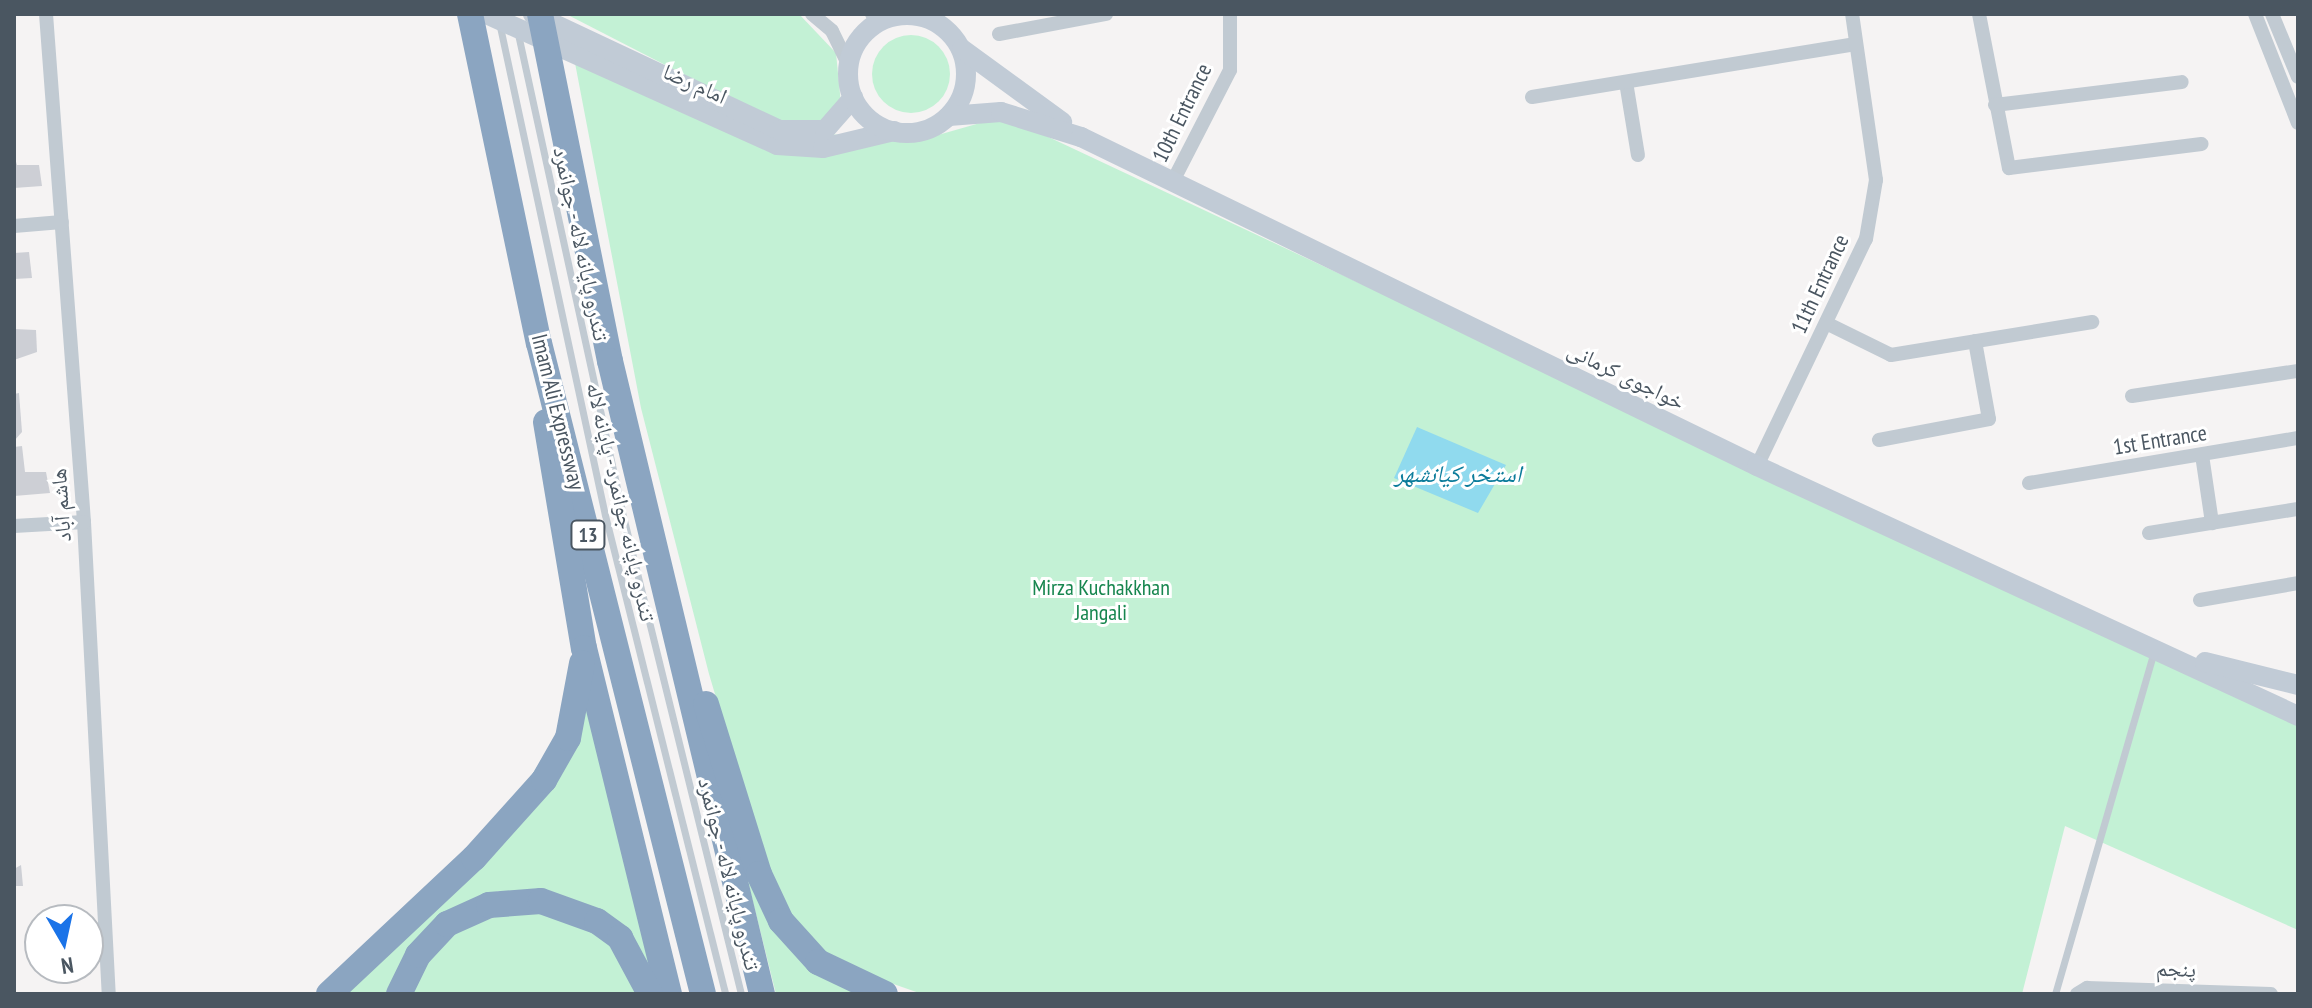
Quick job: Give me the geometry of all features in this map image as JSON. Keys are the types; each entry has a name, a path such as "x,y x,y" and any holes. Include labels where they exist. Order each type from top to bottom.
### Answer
{"highway":[{"name":"Imam Ali Expressway","path":"470,14 539,343 703,994"},
{"path":"540,14 673,628 762,994"},
{"path":"539,343 551,475 584,648 669,994"},
{"path":"673,628 702,691 773,908 818,962 885,994"},
{"path":"329,994 474,858 544,780 574,719 584,648"},
{"path":"399,994 418,955 447,924 511,901 541,901 597,921 632,954 650,994"}],"main road":[{"name":"امام رضا","path":"486,14 777,145 823,148 894,131"},
{"name":"امام رضا","path":"532,14 779,130 825,130 853,98"},
{"path":"880,17 922,17 1081,137 1001,112 949,116 919,132 894,131 871,121 853,98 849,66 863,35 880,17"},
{"path":"949,116 966,74 959,45"},
{"name":"خواجوی کرمانی","path":"1081,137 1757,466 2156,646"},
{"path":"2156,646 2265,682 2298,685"},
{"path":"2156,646 2298,716"}],"street":[{"name":"هاشم آباد","path":"46,14 84,522 109,994"},
{"path":"812,14 832,31 849,66"},
{"path":"999,34 1106,14"},
{"name":"10th Entrance","path":"1172,183 1230,70 1230,14"},
{"name":"11th Entrance","path":"1757,466 1866,239 1876,180 1852,14"},
{"path":"1979,14 2009,168 2202,144"},
{"path":"2255,14 2298,123"},
{"path":"2272,14 2298,77"},
{"path":"1532,97 1856,44"},
{"path":"1626,82 1638,155"},
{"path":"1995,105 2182,82"},
{"path":"14,226 62,222"},
{"path":"1826,323 1891,355 2092,322"},
{"path":"1879,440 1989,419 1975,341"},
{"path":"2132,396 2298,371"},
{"name":"1st Entrance","path":"2029,483 2298,438"},
{"path":"2202,455 2212,523"},
{"path":"2149,533 2298,509"},
{"path":"14,526 84,522"},
{"path":"2200,600 2298,583"},
{"name":"پنجم","path":"2078,992 2271,994"}],"lane":[{"name":"تندرو پایانه جوانمرد - پایانه لاله","path":"497,14 605,515 725,994"},
{"name":"تندرو پایانه لاله - جوانمرد","path":"514,14 621,508 741,994"},
{"path":"2055,994 2156,646"}],"green space":[{"path":"566,14 799,14 836,53 841,104 823,123 782,125"},
{"path":"903,35 919,35 933,41 944,52 950,74 944,96 933,107 919,113 903,113 889,107 878,96 872,82 872,66 878,52 889,41"},
{"name":"Mirza Kuchakkhan Jangali","path":"575,63 715,125 917,141 994,119 1040,133 2298,724 2298,930 2065,826 2022,994 922,994 828,961 777,902 709,674 641,408"},
{"path":"587,686 662,994 642,952 498,891 391,994 338,994 475,867"},
{"path":"746,874 760,895 870,994 776,994"},
{"path":"530,907 603,934 642,994 410,994 419,972 460,927"}],"water":[{"name":"استخر کیانشهر","path":"1417,427 1506,465 1478,513 1394,478"}],"building":[{"path":"14,155 17,165 39,165 42,186 14,188"},
{"path":"29,252 32,278 14,279 14,253"},
{"path":"14,329 36,330 37,352 14,360"},
{"path":"19,393 22,432 14,441 14,394"},
{"path":"22,446 25,472 46,472 50,493 14,496 14,447"},
{"path":"21,865 23,886 14,886 14,869"}]}
